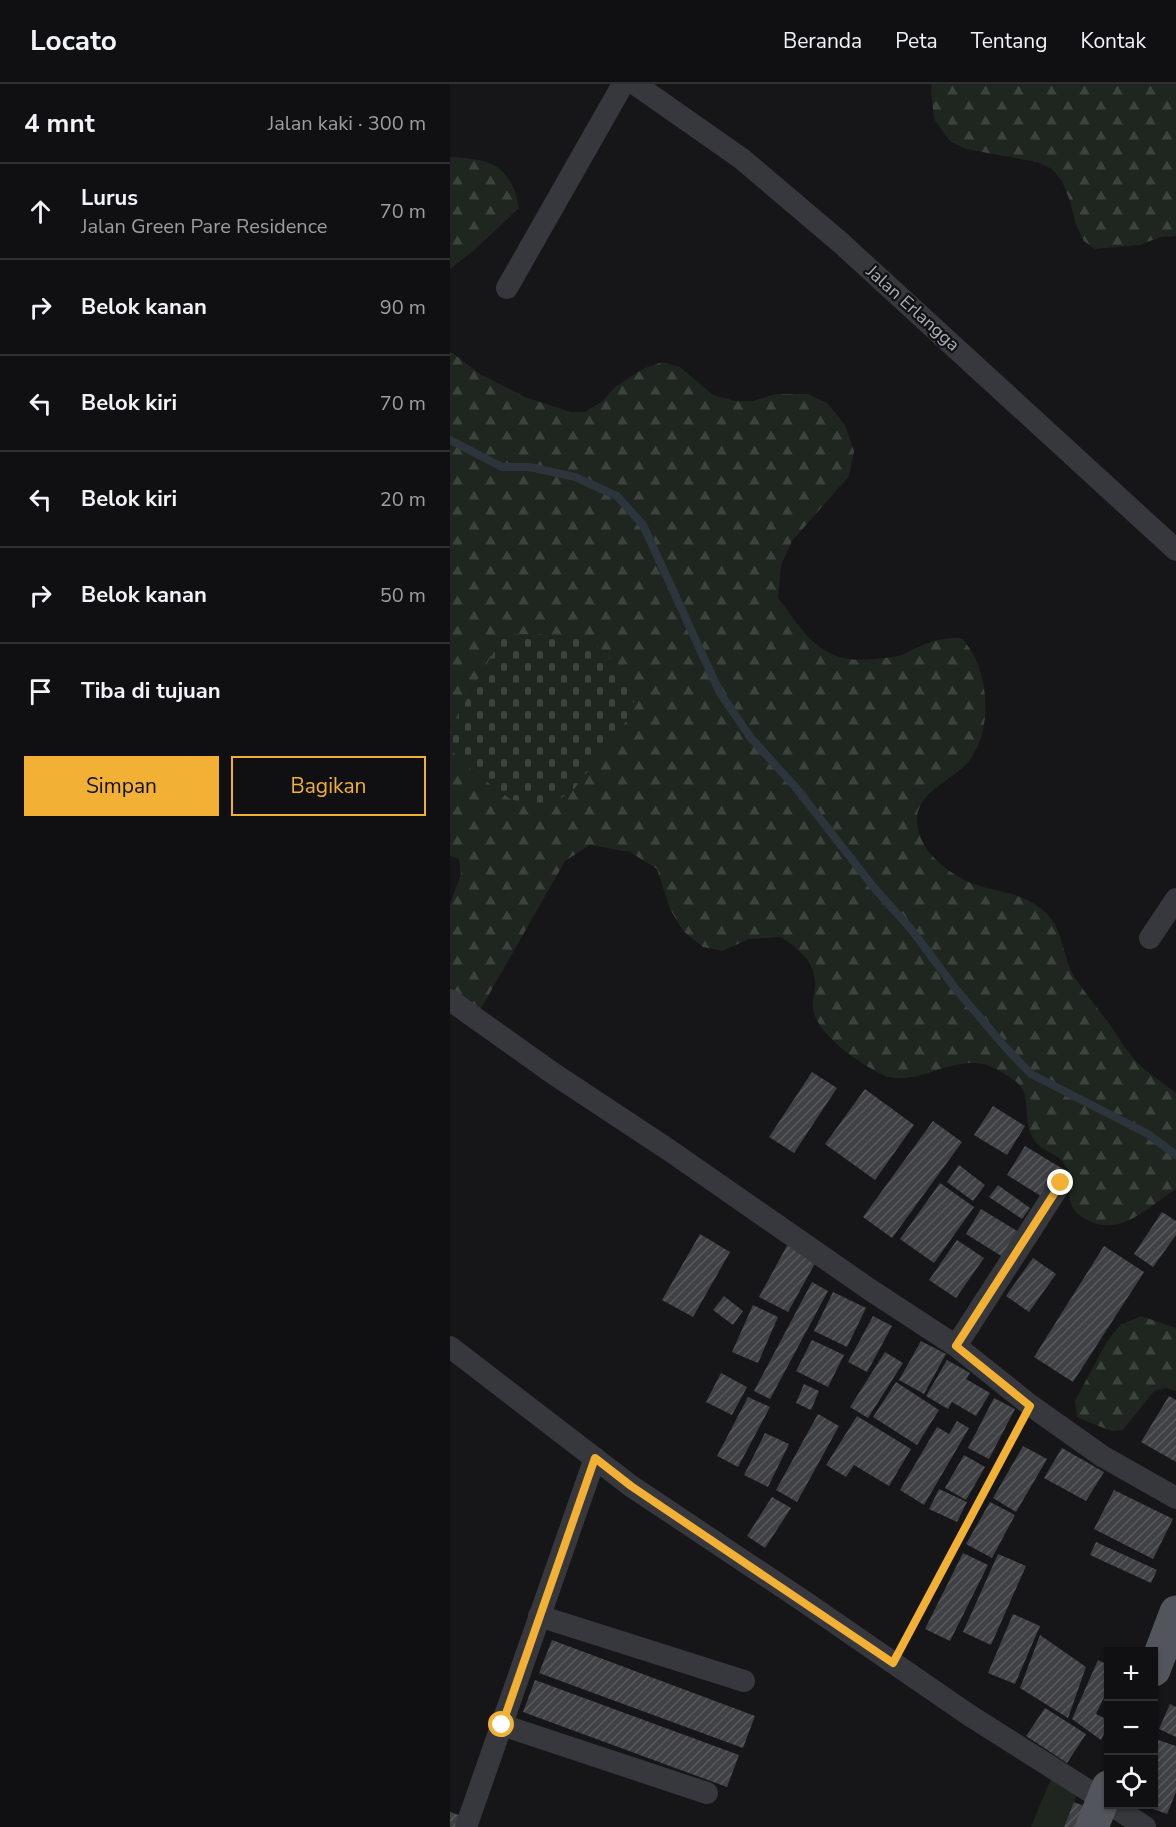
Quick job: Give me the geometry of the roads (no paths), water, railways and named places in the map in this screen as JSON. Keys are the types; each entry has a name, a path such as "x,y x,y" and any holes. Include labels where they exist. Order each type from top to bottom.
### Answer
{"main road":[{"path":"1158,1659 1176,1612"}],"street":[{"path":"507,288 623,84"},
{"name":"Jalan Erlangga","path":"635,84 742,159 841,243 1176,550"},
{"path":"1150,938 1176,899"},
{"path":"450,1000 554,1074 956,1346 1030,1406 1102,1456 1176,1498"},
{"path":"956,1346 1061,1183"},
{"path":"450,1347 631,1486 969,1715 1104,1803"},
{"path":"466,1827 595,1458"},
{"path":"539,1616 744,1681"},
{"path":"502,1725 706,1793"},
{"path":"1113,1809 1144,1827"}],"waterway":[{"path":"450,440 502,467 530,467 575,477 617,496 643,525 720,693 751,738 797,789 875,889 911,929 955,988 1005,1047 1031,1074 1148,1134 1176,1155"}]}
